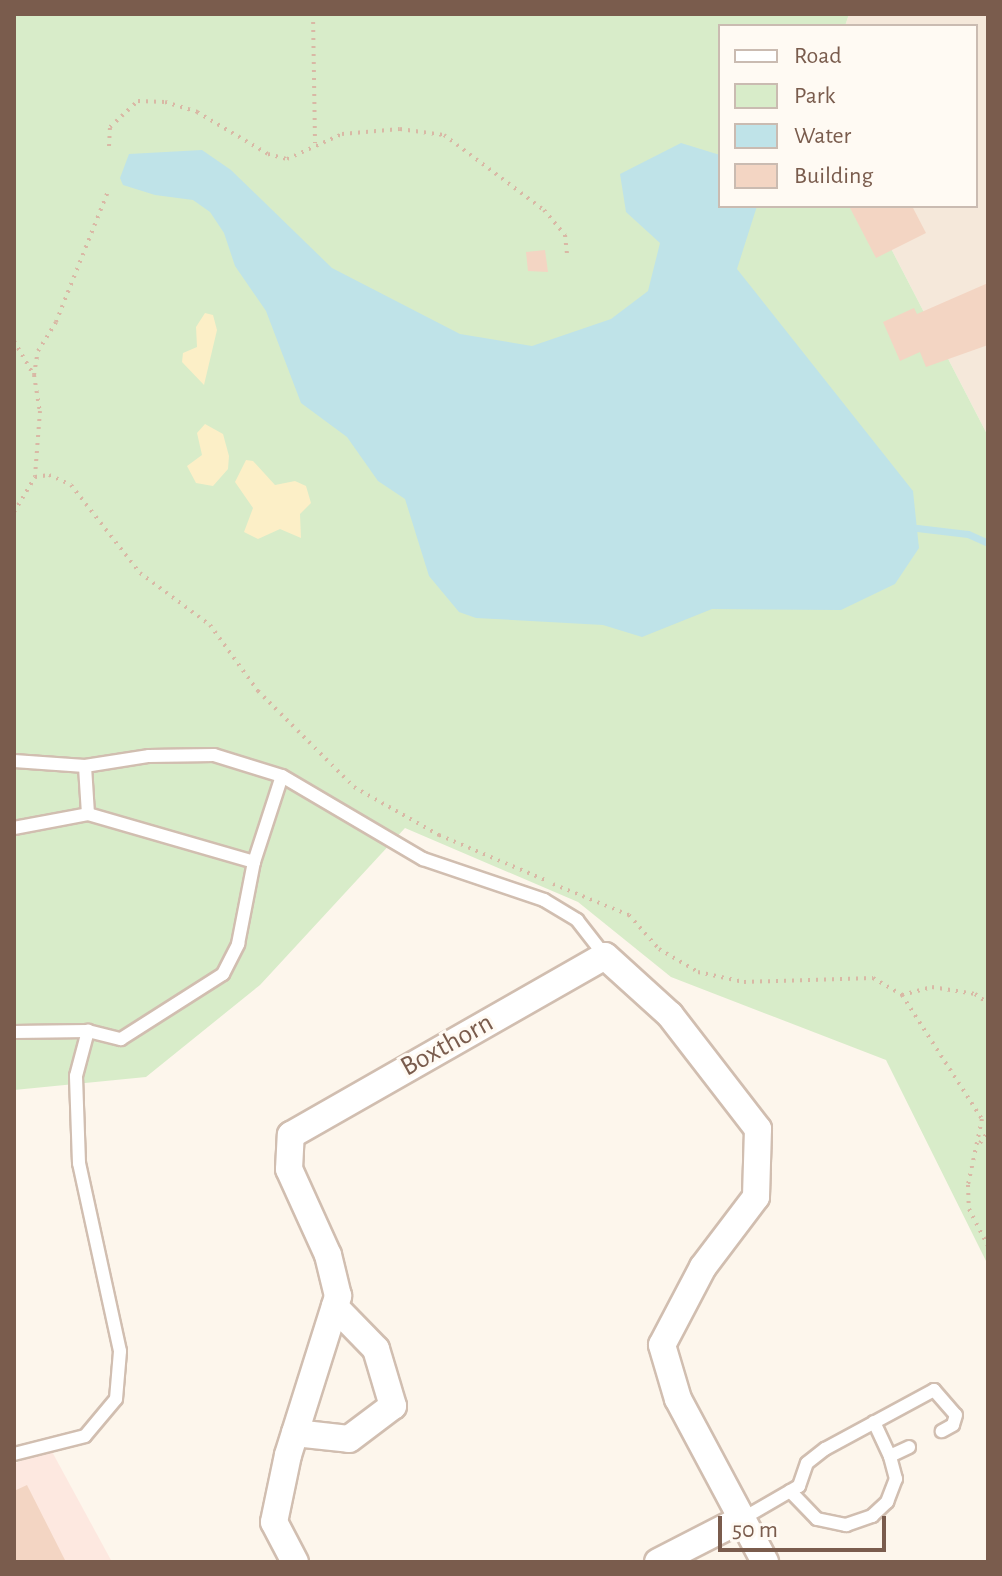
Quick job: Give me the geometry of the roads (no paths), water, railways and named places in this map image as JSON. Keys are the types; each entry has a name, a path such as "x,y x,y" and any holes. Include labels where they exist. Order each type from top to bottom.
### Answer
{"street":[{"name":"Boxthorn","path":"335,1307 338,1296 328,1255 289,1169 291,1135 605,956"},
{"path":"605,956 670,1015 758,1129 756,1197 703,1267 662,1345 678,1399 765,1562"},
{"path":"295,1433 349,1439 393,1406 376,1349 335,1307 295,1433 274,1522 295,1562"},
{"path":"658,1562 742,1519"}],"lane":[{"path":"14,761 85,766 149,756 214,755 282,776 423,859 544,900 577,920 605,956"},
{"path":"85,766 88,814"},
{"path":"14,1032 88,1031 121,1039 223,974 238,944 254,862 282,776"},
{"path":"14,828 88,814 254,862"},
{"path":"14,1454 85,1436 116,1399 120,1351 79,1163 76,1076 88,1031"},
{"path":"742,1519 799,1486 807,1463 934,1390 956,1415 953,1425 942,1431"},
{"path":"790,1491 817,1519 846,1525 872,1516 887,1502 896,1479 890,1456 874,1422"},
{"path":"890,1456 909,1447"}],"water":[{"path":"681,143 718,154 718,208 756,208 737,269 913,491 919,548 895,584 841,610 712,609 642,637 603,625 476,618 459,612 429,576 405,499 378,481 347,437 301,403 266,311 235,266 224,233 210,212 193,200 155,195 123,185 120,178 129,154 202,150 231,170 332,268 460,334 532,346 611,319 648,291 660,243 626,212 620,174"}],"waterway":[{"path":"917,528 968,534 988,543"}]}
